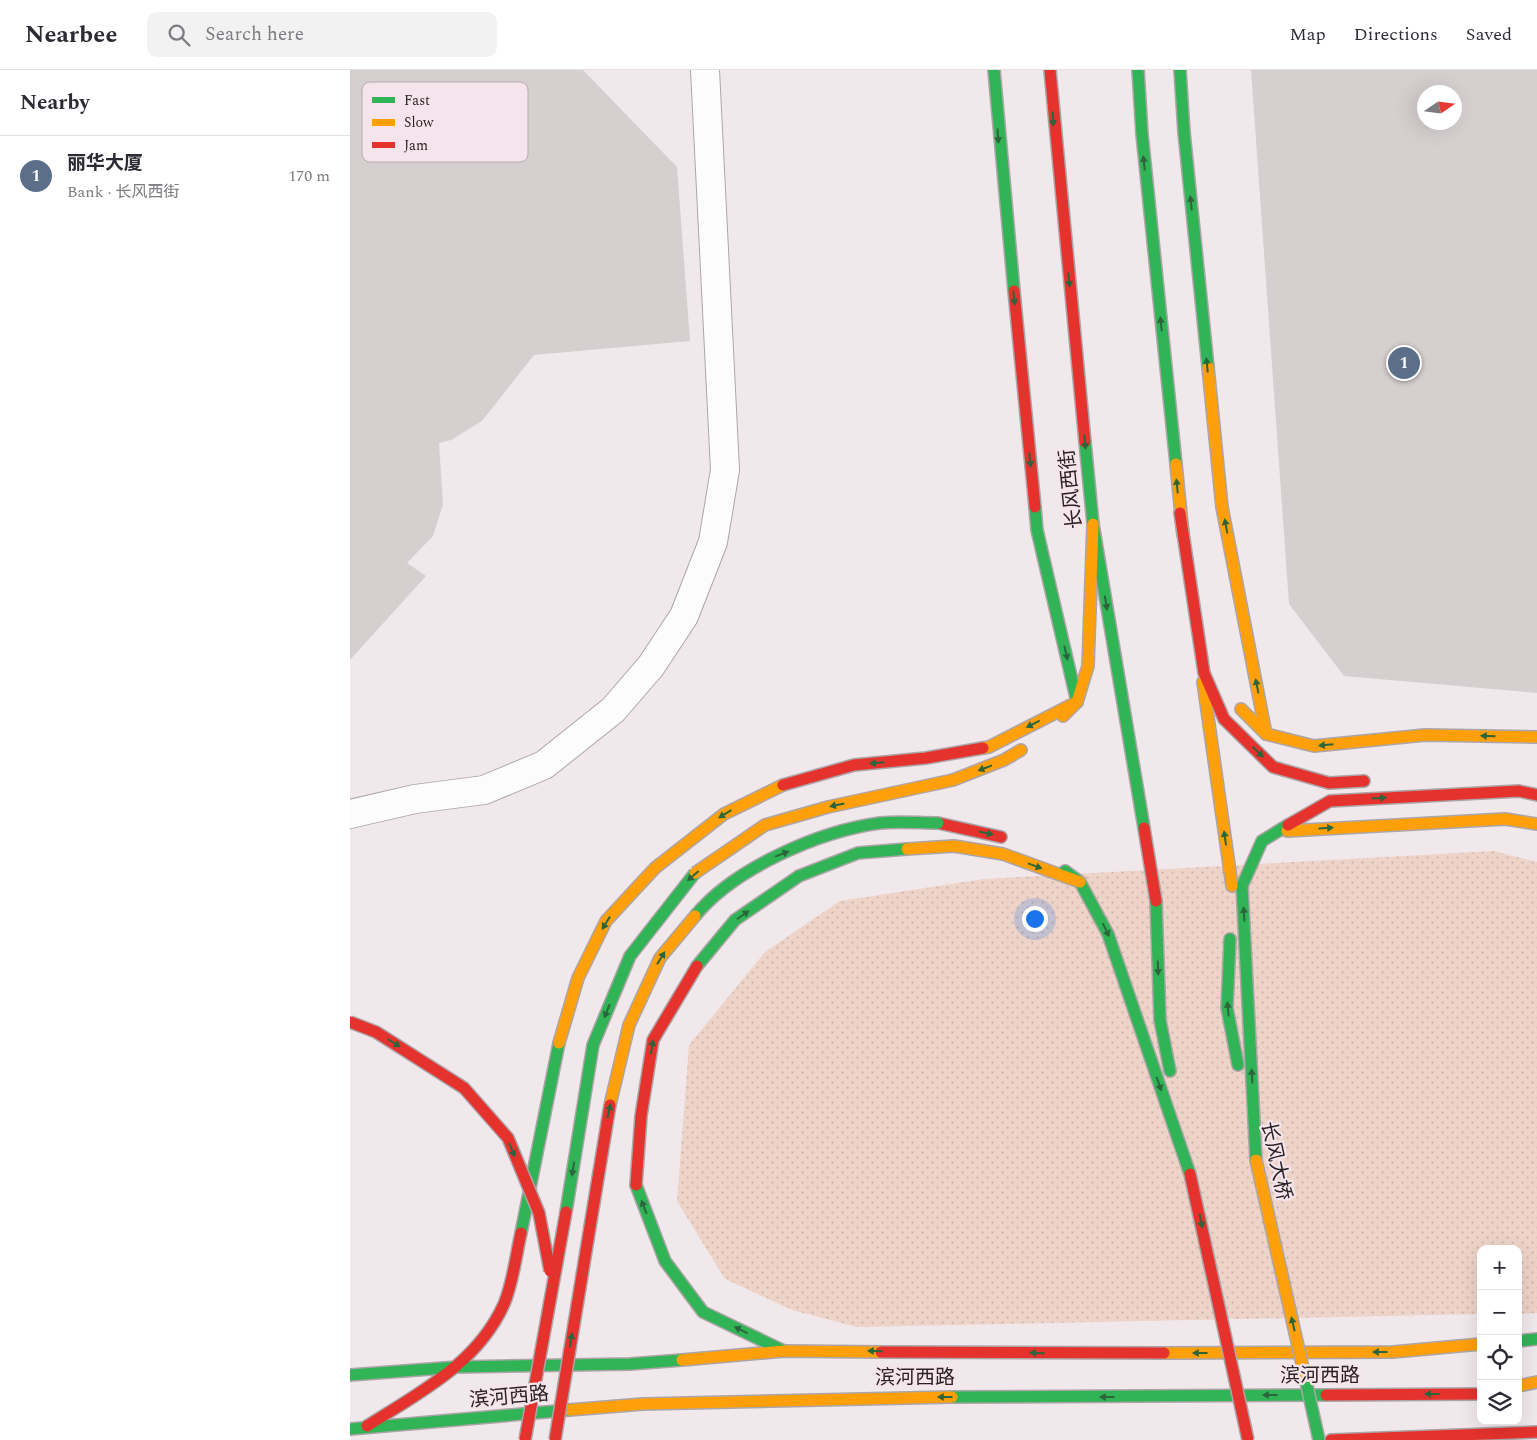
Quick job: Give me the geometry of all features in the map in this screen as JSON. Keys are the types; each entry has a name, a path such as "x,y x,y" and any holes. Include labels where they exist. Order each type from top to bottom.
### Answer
{"main road":[{"path":"994,70 999,144 1037,530 1077,702"},
{"name":"长风西街","path":"1050,70 1055,141 1093,524 1156,901 1160,1020 1190,1174"},
{"path":"1138,70 1142,144 1180,513 1232,886 1231,905"},
{"path":"1180,70 1184,132 1222,507 1266,734"},
{"path":"1180,513 1204,673 1224,719 1273,767 1329,783 1377,780"},
{"path":"1047,732 1077,702 1088,666 1093,524"},
{"path":"1204,673 1266,734 1314,746 1424,734 1537,738"},
{"path":"365,1427 457,1366 488,1334 504,1302 518,1246 555,1057 578,978 606,921 655,868 724,814 784,785 854,765 926,758 989,747 1077,702"},
{"path":"525,1440 593,1045 630,956 691,876 765,825 828,807 953,780 1004,760 1033,743"},
{"path":"1256,1160 1242,886 1262,841 1330,801 1519,791 1537,795"},
{"path":"1262,841 1289,830 1505,818 1537,824"},
{"path":"555,1440 606,1124 629,1026 660,958 706,902 763,861 834,834 881,823 938,823 998,835 1013,842"},
{"path":"784,1351 703,1312 666,1262 636,1185 641,1116 653,1040 690,975 735,920 799,876 858,853 954,846 1003,854 1080,882"},
{"path":"1052,860 1080,882 1108,934 1190,1174 1248,1440"},
{"name":"长风大桥","path":"1230,924 1227,1008 1256,1160 1319,1440"},
{"path":"350,1022 376,1032 464,1088 508,1138 539,1213 553,1286"},
{"path":"1522,1341 1537,1339"},
{"path":"350,1375 457,1366 630,1364 784,1351 1053,1354 1393,1352 1477,1344"},
{"path":"1522,1385 1537,1382"},
{"path":"1522,1393 1537,1392"},
{"name":"滨河西路","path":"350,1428 643,1404 854,1398 1477,1393"},
{"path":"1330,1440 1537,1432"},
{"path":"1474,1434 1507,1440"}],"street":[{"path":"350,814 415,798 484,790 544,765 614,710 652,666 684,616 713,542 725,470 704,70"}],"shaded area":[{"path":"1494,851 1537,862 1537,1313 1522,1314 1522,1245 1477,1245 1477,1314 857,1327 792,1310 725,1279 677,1201 689,1045 765,952 840,901 984,879"}],"building":[{"path":"350,70 583,70 677,167 690,341 534,355 482,421 451,440 439,443 443,504 433,536 407,563 426,576 350,660"},
{"path":"1251,70 1537,70 1537,693 1344,676 1289,604"}],"traffic: fast":[{"path":"994,70 1014,291"},
{"path":"1138,70 1142,134 1176,464"},
{"path":"1180,70 1184,132 1208,367"},
{"path":"1085,442 1093,524 1144,828"},
{"path":"1035,507 1037,530 1077,702"},
{"path":"695,916 732,882 780,854 805,843 856,827 880,823 938,823"},
{"path":"1256,1160 1242,886 1262,841 1288,825"},
{"path":"697,966 735,920 799,876 858,853 907,849"},
{"path":"1065,871 1080,882 1108,934 1190,1174"},
{"path":"566,1212 593,1045 630,956 695,873"},
{"path":"1156,901 1160,1020 1170,1071"},
{"path":"1230,939 1227,1008 1238,1065"},
{"path":"521,1233 559,1043"},
{"path":"636,1185 665,1261 703,1312 784,1351"},
{"path":"1522,1341 1537,1339"},
{"path":"350,1375 457,1367 630,1364 682,1360"},
{"path":"1305,1377 1319,1440"},
{"path":"952,1397 1326,1395"},
{"path":"350,1429 569,1410"}],"traffic: slow":[{"path":"1208,367 1222,507 1266,734"},
{"path":"1176,464 1183,535"},
{"path":"1063,716 1077,702 1088,666 1093,524"},
{"path":"1203,682 1232,886"},
{"path":"983,748 989,747 1077,702"},
{"path":"1241,709 1266,734 1314,746 1425,735 1537,737"},
{"path":"953,780 1004,760 1021,750"},
{"path":"695,873 765,825 828,807 953,780"},
{"path":"559,1043 578,978 606,921 655,868 724,814 783,785"},
{"path":"1287,831 1505,819 1537,824"},
{"path":"907,849 954,846 1003,854 1080,882"},
{"path":"610,1105 629,1025 660,958 695,916"},
{"path":"1256,1160 1305,1377"},
{"path":"1164,1353 1393,1352 1477,1344"},
{"path":"682,1360 784,1351 881,1352"},
{"path":"1522,1385 1537,1382"},
{"path":"569,1410 643,1404 952,1397"}],"traffic: jam":[{"path":"1050,70 1085,442"},
{"path":"1014,291 1035,507"},
{"path":"1180,513 1204,673 1224,719 1273,767 1329,783 1364,781"},
{"path":"783,785 854,765 926,758 983,748"},
{"path":"1288,825 1330,801 1519,791 1537,795"},
{"path":"938,823 1001,837"},
{"path":"1144,828 1156,901"},
{"path":"636,1185 641,1116 653,1040 697,966"},
{"path":"350,1022 376,1032 464,1088 508,1138 539,1213 550,1271"},
{"path":"555,1440 610,1105"},
{"path":"1190,1174 1248,1440"},
{"path":"525,1440 566,1212"},
{"path":"367,1426 445,1375 479,1344 493,1325 504,1304 512,1278 521,1233"},
{"path":"881,1352 1164,1353"},
{"path":"1326,1395 1477,1394"},
{"path":"1331,1440 1537,1432"}],"place":[{"name":"丽华大厦","path":"1404,363"}]}
